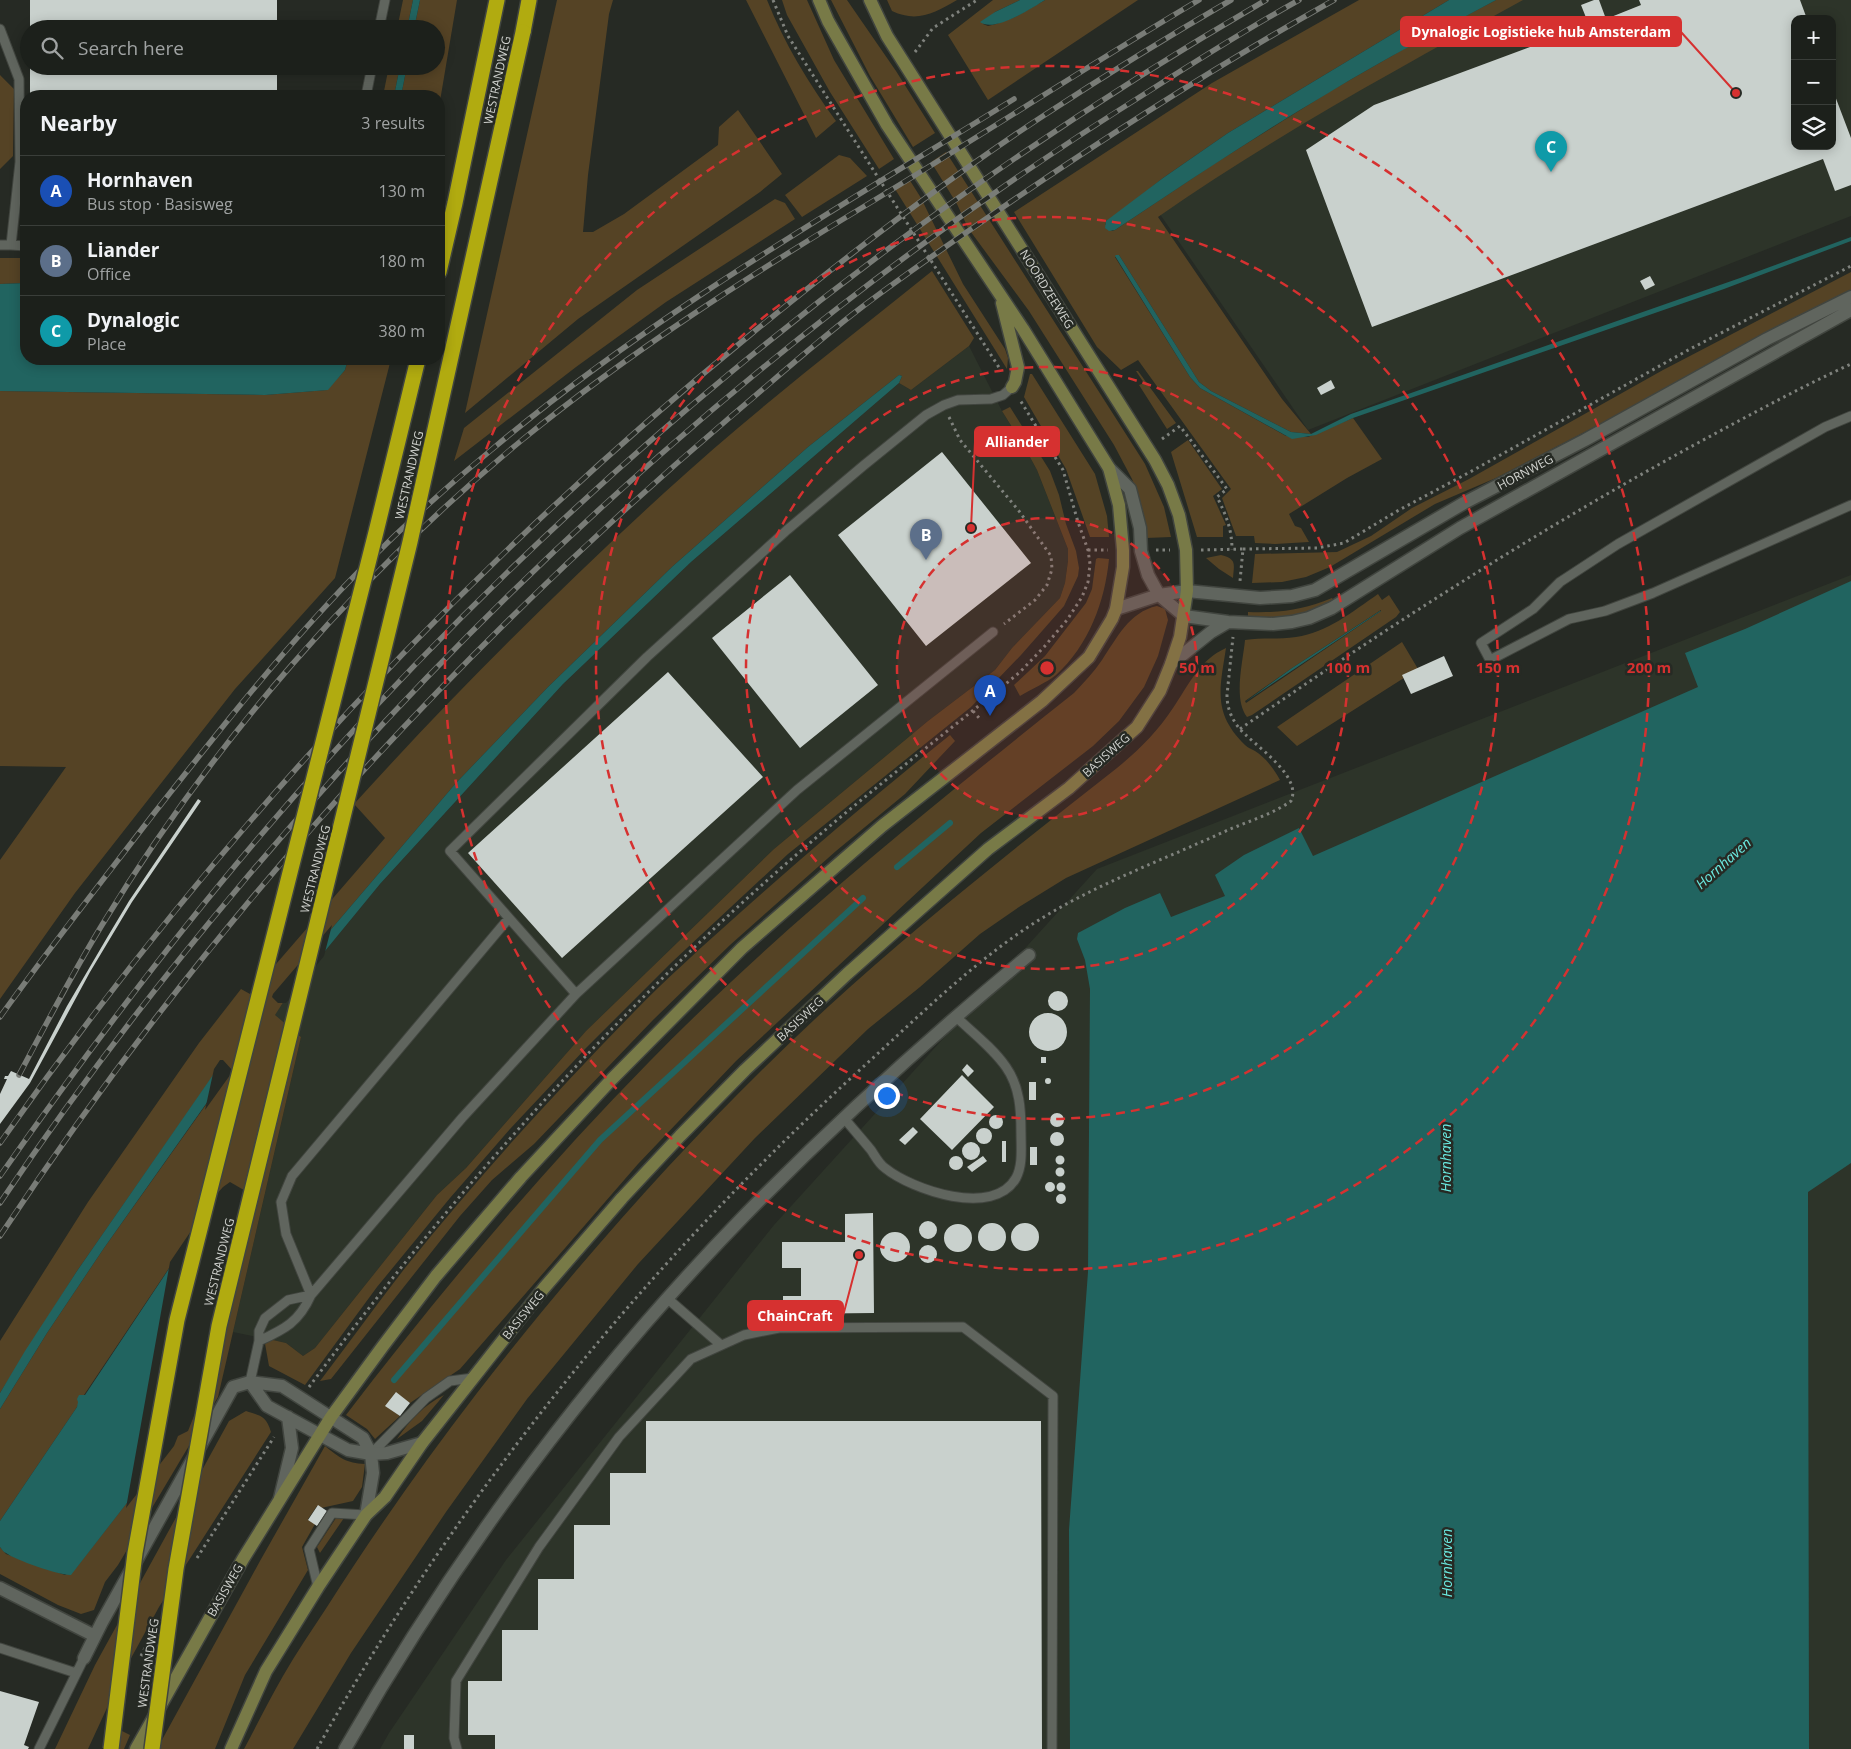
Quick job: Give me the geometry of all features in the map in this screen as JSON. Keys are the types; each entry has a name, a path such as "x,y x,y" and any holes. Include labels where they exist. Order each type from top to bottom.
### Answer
{"highway":[{"name":"WESTRANDWEG","path":"445,247 497,0"},
{"name":"WESTRANDWEG","path":"152,1749 176,1569 219,1326 410,542 509,101 529,0"},
{"name":"WESTRANDWEG","path":"111,1749 135,1553 177,1320 374,541 417,365"}],"main road":[{"path":"819,0 828,22 887,125 1001,296 1109,468 1120,505 1123,529 1123,567 1116,609"},
{"name":"NOORDZEEWEG","path":"870,0 887,36 1162,472 1179,515 1186,550 1187,591 1184,616"},
{"path":"1001,296 1018,368 1012,387"},
{"name":"BASISWEG","path":"136,1749 204,1628 331,1417 436,1276 521,1177 612,1079 742,948 882,826 1042,701 1089,657 1116,609"},
{"name":"BASISWEG","path":"231,1749 266,1672 318,1587 366,1515 385,1497 472,1378 544,1288 622,1198 746,1070 914,913 988,849 1069,788 1137,727 1160,691 1180,637 1184,616"}],"street":[{"name":"HORNWEG","path":"1187,591 1260,598 1292,596 1315,590 1356,568 1414,531 1464,503 1585,440 1767,339 1851,297"},
{"name":"HORNWEG","path":"1184,616 1228,622 1272,624 1309,618 1332,608 1460,528 1851,310"},
{"path":"1109,468 1130,489 1140,528 1141,551 1148,574 1159,595 1184,616"},
{"path":"1116,609 1159,595 1187,591"},
{"path":"1171,664 1211,632 1228,622"},
{"path":"345,1749 456,1572 544,1448 668,1299 744,1216 844,1118 955,1016 1029,955"},
{"path":"250,1382 267,1406 348,1450 371,1454 387,1453 422,1444"},
{"path":"84,1658 234,1387 250,1382 282,1386 363,1438 371,1454"},
{"path":"278,1503 292,1448 288,1417"},
{"name":"BASISWEG","path":"366,1515 373,1473 371,1454"},
{"path":"0,1588 95,1636"}],"lane":[{"path":"381,20 385,0"},
{"path":"0,29 20,79 20,162 11,245"},
{"path":"367,90 370,75"},
{"path":"0,246 20,246"},
{"path":"576,994 450,852 647,657 787,530 926,415 958,400 991,399 1003,395 1012,387"},
{"path":"1851,416 1825,428 1618,544 1560,582 1533,609 1482,643 1490,660 1569,619 1605,611 1653,593 1851,504"},
{"path":"259,1341 282,1330 304,1312 312,1295 462,1118 576,994 797,790 993,632"},
{"path":"312,1295 286,1234 281,1202 292,1176 509,918"},
{"path":"844,1118 883,1167 896,1176 944,1194 972,1198 995,1196 1010,1186 1019,1171 1021,1162 1021,1110 1019,1095 1006,1067 955,1016"},
{"path":"250,1382 259,1341 259,1331 265,1318 288,1300 312,1295"},
{"path":"668,1299 721,1345"},
{"path":"457,1749 454,1738 456,1681 539,1547 618,1437 691,1359 744,1334 779,1328 964,1327 1053,1396 1052,1749"},
{"path":"371,1454 426,1398 450,1381 472,1378"},
{"path":"318,1587 309,1549 332,1513 366,1515"},
{"path":"0,1648 76,1673"},
{"path":"39,1749 84,1658"}],"path":[{"path":"773,0 788,36 1012,387 1062,470 1088,550"},
{"path":"904,63 916,52 933,28 977,0"},
{"path":"1243,549 1317,548 1344,543 1399,510 1690,349 1851,266"},
{"path":"1240,729 1387,628 1552,526 1632,479 1766,406 1851,364"},
{"path":"944,405 960,440 1019,511 1051,556 1052,569 1048,585 1035,600 993,632"},
{"path":"1162,439 1180,426 1227,489 1217,497 1231,531 1232,550"},
{"path":"973,711 980,719"}],"shaded area":[{"path":"403,0 413,0 409,20 399,20"},
{"path":"420,0 457,0 445,71 445,20 416,20"},
{"path":"557,0 613,0 609,14 588,175 583,232 593,232 624,214 718,145 719,127 738,110 782,174 760,192 578,319 465,413"},
{"path":"746,0 767,0 781,32 798,63 836,121 816,138"},
{"path":"782,0 807,0 834,60 894,159 879,169 830,92 787,15"},
{"path":"831,0 847,0 896,71 935,133 913,147 870,76"},
{"path":"887,0 957,0 926,15 910,16 892,11"},
{"path":"993,0 1020,0 995,12 983,24 988,26 1015,17 1045,0 1138,0 988,100 948,35"},
{"path":"1359,0 1449,0 1228,133 1163,178 1105,224 1112,231 1115,230 1214,164 1329,92 1411,45 1496,0 1523,0 1384,77 1292,131 1247,158 1158,217 1282,399 1311,434 1291,432 1211,391 1199,382 1119,255 1115,257 1190,377 1200,388 1286,436 1308,437 1353,418 1382,459 1289,514 1295,526 1301,528 1309,542 1255,543 1254,536 1236,536 1222,498 1231,489 1138,360 1121,370 1097,347 1014,212 1212,83"},
{"path":"1462,0 1851,0 1851,216 1308,430 1153,204"},
{"path":"0,75 14,89 13,156 0,169"},
{"path":"387,75 398,75 395,90 384,90"},
{"path":"405,75 444,75 442,90 402,90"},
{"path":"946,152 1145,464 1164,507 1171,537 1146,538 1140,500 1132,479 1114,445 1029,311 968,228 957,204 931,162"},
{"path":"839,155 850,158 867,176 802,217 785,195"},
{"path":"909,179 921,198 963,284 1005,349 1008,358 1007,369 895,189"},
{"path":"775,199 785,203 795,219 666,302 576,367 454,461 464,428 637,290"},
{"path":"0,258 20,258 20,283 0,284"},
{"path":"932,271 974,338 969,346 911,390 899,383 902,376 899,375 808,447 673,566 548,687 456,783 275,995 284,1001 275,1015 301,1037 218,1397 118,1565 105,1582 94,1610 81,1614 58,1605 0,1574 0,1547 6,1554 65,1575 76,1568 172,1445 216,1198 0,1521 0,1409 47,1333 104,1248 230,1071 222,1063 77,1271 0,1393 0,1341 88,1202 199,1043 241,989 250,994 385,838 354,804 505,645 664,493 762,408"},
{"path":"1851,272 1851,294 1496,478 1435,504 1330,567 1306,577 1282,582 1252,583 1255,554 1337,552 1371,536 1412,508 1469,479 1663,370"},
{"path":"969,346 1002,411 1037,470 1068,549 1065,583 1060,598 1012,648 995,670 928,721 774,849 586,1031 466,1168 437,1195 315,1348 303,1356 286,1343 233,1332 301,1037 274,1015 284,1001 380,884 563,684 691,562 899,383 911,390"},
{"path":"346,365 389,365 335,578 235,689 75,893 0,999 0,860 66,767 0,766 0,391 265,395 327,390 345,370"},
{"path":"1136,371 1138,371 1176,423 1167,429 1139,385 1144,383"},
{"path":"1030,374 1032,374 1095,474 1107,516 1109,537 1090,537 1066,469 1024,397"},
{"path":"1010,407 1050,471 1076,551 1079,568 1078,576 1064,606 1021,655 971,707 788,854 672,962 586,1048 510,1129 450,1198 377,1287 305,1385 269,1366 264,1338 286,1343 303,1356 315,1348 437,1195 466,1168 586,1031 774,849 928,721 995,670 1012,648 1060,598 1065,583 1068,549 1037,470 1002,411"},
{"path":"1188,440 1222,489 1213,496 1226,525 1223,526 1223,537 1197,537 1171,452"},
{"path":"1221,555 1232,560 1233,578 1206,558"},
{"path":"1096,559 1109,559 1107,575 1099,606 1086,636 1068,663 1056,675 1020,696 1014,685 1045,656 1086,603 1092,589"},
{"path":"1851,575 1851,1749 380,1749 506,1560 774,1225 1097,869"},
{"path":"1378,594 1382,600 1389,595 1400,612 1396,617 1247,717 1240,700 1241,669 1245,640 1290,638 1319,631","holes":["1381,611 1246,703 1245,701 1292,668"]},
{"path":"1332,598 1335,602 1299,615 1280,619 1248,618 1248,612 1291,610"},
{"path":"1157,606 1165,609 1168,620 1158,656 1144,687 1119,721 1093,746 981,833 736,1061 638,1164 460,1369 410,1403 395,1393 386,1406 400,1416 375,1439 367,1429 346,1415 454,1279 530,1190 609,1104 699,1012 802,917 856,871 1074,693 1096,669 1131,620 1147,609"},
{"path":"1402,642 1418,669 1297,746 1277,727"},
{"path":"1226,648 1221,699 1227,722 1245,745 1266,760 1280,780 1066,878 980,934 920,987 868,1029 755,1138 638,1264 527,1399 446,1512 351,1653 293,1749 244,1749 293,1659 363,1552 419,1472 477,1393 559,1291 645,1192 735,1097 829,1006 935,914 1132,755 1161,725 1202,666"},
{"path":"950,735 955,741 905,794 836,851 730,945 653,1020 534,1144 492,1180 460,1216 331,1379 320,1381 405,1268 459,1202 544,1106 632,1014 686,961 768,888"},
{"path":"444,1395 422,1421 397,1439 418,1414 430,1403"},
{"path":"246,1411 262,1417 271,1432 159,1607 124,1671 88,1749 55,1749 95,1665 229,1421"},
{"path":"325,1446 344,1459 365,1464 362,1487 353,1501 321,1508 317,1506 308,1519 315,1524 302,1547 308,1570 245,1675 215,1749 157,1749 260,1561"},
{"path":"336,1518 344,1518 320,1553 317,1547"},
{"path":"114,1727 130,1735 124,1749 105,1749"}],"water":[{"path":"413,0 420,0 416,20 409,20"},
{"path":"1020,0 1045,0 1003,22 986,25 980,22 995,12"},
{"path":"1449,0 1496,0 1391,56 1303,108 1115,230 1109,231 1105,228 1106,221 1163,178 1228,133"},
{"path":"398,75 405,75 402,90 395,90"},
{"path":"1851,237 1851,241 1724,289 1353,418 1316,435 1292,439 1200,388 1190,377 1115,256 1119,255 1199,382 1211,391 1291,432 1311,434 1351,414 1740,278"},
{"path":"20,283 20,365 346,365 345,370 328,390 265,395 0,391 0,284"},
{"path":"899,375 902,376 899,383 691,562 563,684 380,884 284,1001 275,995 456,783 548,687 673,566 808,447"},
{"path":"1851,581 1851,1163 1808,1192 1809,1749 1070,1749 1069,1530 1088,1272 1090,989 1085,960 1077,939 1078,933 1125,908 1160,893 1171,917 1225,896 1215,875 1244,855 1299,828 1313,856 1698,687 1685,653 1745,629"},
{"path":"1381,611 1245,702 1292,668"},
{"path":"222,1062 230,1070 104,1248 47,1333 0,1409 0,1393 25,1351 77,1271"},
{"path":"216,1198 177,1434 172,1445 71,1575 38,1567 5,1553 0,1547 0,1521 77,1407 79,1395 85,1395"}],"pier":[{"path":"332,925 324,956 286,1003 278,1003 272,997 273,994"},
{"path":"220,1060 223,1060 233,1071 205,1110 214,1069"},
{"path":"230,1182 249,1193 217,1358 188,1431 178,1436 174,1446 126,1508 170,1262 214,1197"}],"building":[{"path":"30,0 277,0 277,20 30,20"},
{"path":"1599,0 1606,19 1641,5 1639,0 1800,0 1806,15 1791,15 1791,150 1836,150 1836,99 1851,138 1851,185 1835,191 1823,159 1372,327 1306,150 1374,105 1589,25 1581,5"},
{"path":"30,75 277,75 277,90 30,90"},
{"path":"1650,276 1655,285 1645,290 1640,281"},
{"path":"1331,380 1335,388 1321,395 1317,388"},
{"path":"942,452 1031,563 926,646 838,535"},
{"path":"790,575 878,685 800,748 712,638"},
{"path":"1444,656 1453,676 1411,694 1402,675"},
{"path":"668,672 763,777 562,958 468,853"},
{"path":"198,799 201,801 132,902 90,972 30,1083 0,1124 0,1094 7,1079 4,1079 5,1076 8,1076 11,1071 29,1079 67,1006 129,901"},
{"path":"1054,991 1062,991 1068,997 1068,1005 1062,1011 1054,1011 1048,1005 1048,997"},
{"path":"1048,1013 1061,1019 1067,1032 1061,1045 1048,1051 1035,1045 1029,1032 1035,1019"},
{"path":"1041,1057 1046,1057 1046,1063 1041,1063"},
{"path":"967,1064 974,1071 968,1077 962,1070"},
{"path":"962,1075 994,1107 952,1150 920,1119"},
{"path":"1048,1078 1051,1081 1048,1084 1045,1081"},
{"path":"1029,1082 1036,1082 1036,1100 1029,1100"},
{"path":"1054,1113 1060,1113 1064,1120 1060,1127 1054,1127 1050,1123 1050,1117"},
{"path":"996,1115 1001,1117 1003,1122 1001,1127 996,1129 991,1127 989,1122 991,1117"},
{"path":"913,1127 918,1132 905,1145 899,1140"},
{"path":"981,1128 987,1128 992,1133 990,1142 981,1144 976,1139 976,1133"},
{"path":"1054,1132 1060,1132 1064,1139 1060,1146 1054,1146 1050,1142 1050,1136"},
{"path":"1002,1141 1006,1141 1006,1162 1002,1162"},
{"path":"971,1142 977,1145 980,1151 977,1157 971,1160 965,1157 962,1151 965,1145"},
{"path":"1030,1147 1037,1147 1037,1165 1030,1165"},
{"path":"956,1156 961,1158 963,1163 961,1168 956,1170 951,1168 949,1163 951,1158"},
{"path":"983,1156 987,1161 972,1172 967,1167"},
{"path":"1060,1156 1064,1160 1060,1164 1056,1160"},
{"path":"1060,1167 1065,1172 1060,1177 1055,1172"},
{"path":"1050,1182 1055,1187 1050,1192 1045,1187"},
{"path":"1061,1182 1066,1187 1061,1192 1056,1187"},
{"path":"1061,1194 1066,1199 1061,1204 1056,1199"},
{"path":"873,1213 874,1313 783,1314 783,1296 801,1296 801,1268 782,1268 782,1242 845,1242 845,1214"},
{"path":"924,1221 932,1221 937,1226 935,1237 924,1239 919,1234 919,1226"},
{"path":"992,1223 1002,1227 1006,1237 1002,1247 992,1251 982,1247 978,1237 982,1227"},
{"path":"1025,1223 1035,1227 1039,1237 1035,1247 1025,1251 1015,1247 1011,1237 1015,1227"},
{"path":"958,1224 968,1228 972,1238 968,1248 958,1252 948,1248 944,1238 948,1228"},
{"path":"895,1232 906,1236 910,1247 906,1258 895,1262 884,1258 880,1247 884,1236"},
{"path":"928,1245 934,1248 937,1254 934,1260 928,1263 922,1260 919,1254 922,1248"},
{"path":"396,1392 410,1403 400,1416 385,1406"},
{"path":"646,1421 1041,1421 1042,1749 495,1749 495,1735 468,1735 468,1681 502,1681 502,1630 538,1630 538,1579 574,1579 574,1525 610,1525 610,1473 646,1473"},
{"path":"318,1505 327,1511 317,1526 308,1520"},
{"path":"0,1691 39,1702 24,1745 29,1747 28,1749 0,1749"},
{"path":"404,1735 414,1735 414,1749 404,1749"}],"waterway":[{"path":"897,867 950,823"},
{"path":"394,1380 600,1140 863,898"}],"railway":[{"path":"19,1075 102,925 145,857 191,791 240,727 346,605 402,547 461,492 564,407 693,314 783,256 1199,0"},
{"path":"0,1143 81,1031 166,922 255,816 347,713 442,614 542,517 644,424 750,335 894,222 1005,141 1136,57 1231,0"},
{"path":"0,1176 129,999 196,913 266,829 375,707 489,590 608,479 731,372 859,271 991,175 1127,85 1266,0"},
{"path":"0,1203 56,1122 175,964 337,774 441,663 549,557 660,454 776,357 896,264 1019,176 1184,69 1299,0"},
{"path":"0,1236 78,1123 160,1013 246,906 335,802 428,701 525,604 625,510 811,348 894,284 990,216 1117,131 1246,51 1334,0"},
{"path":"0,1017 57,939 213,738 293,642 377,553 421,511 467,470 551,401 679,309 812,223 1014,99"}],"place":[{"name":"Dynalogic Logistieke hub Amsterdam","path":"1736,93"},
{"name":"Dynalogic","path":"1551,172"},
{"name":"Alliander","path":"971,528"},
{"name":"Liander","path":"926,560"},
{"name":"Hornhaven","path":"990,716"},
{"name":"ChainCraft","path":"859,1255"}]}
